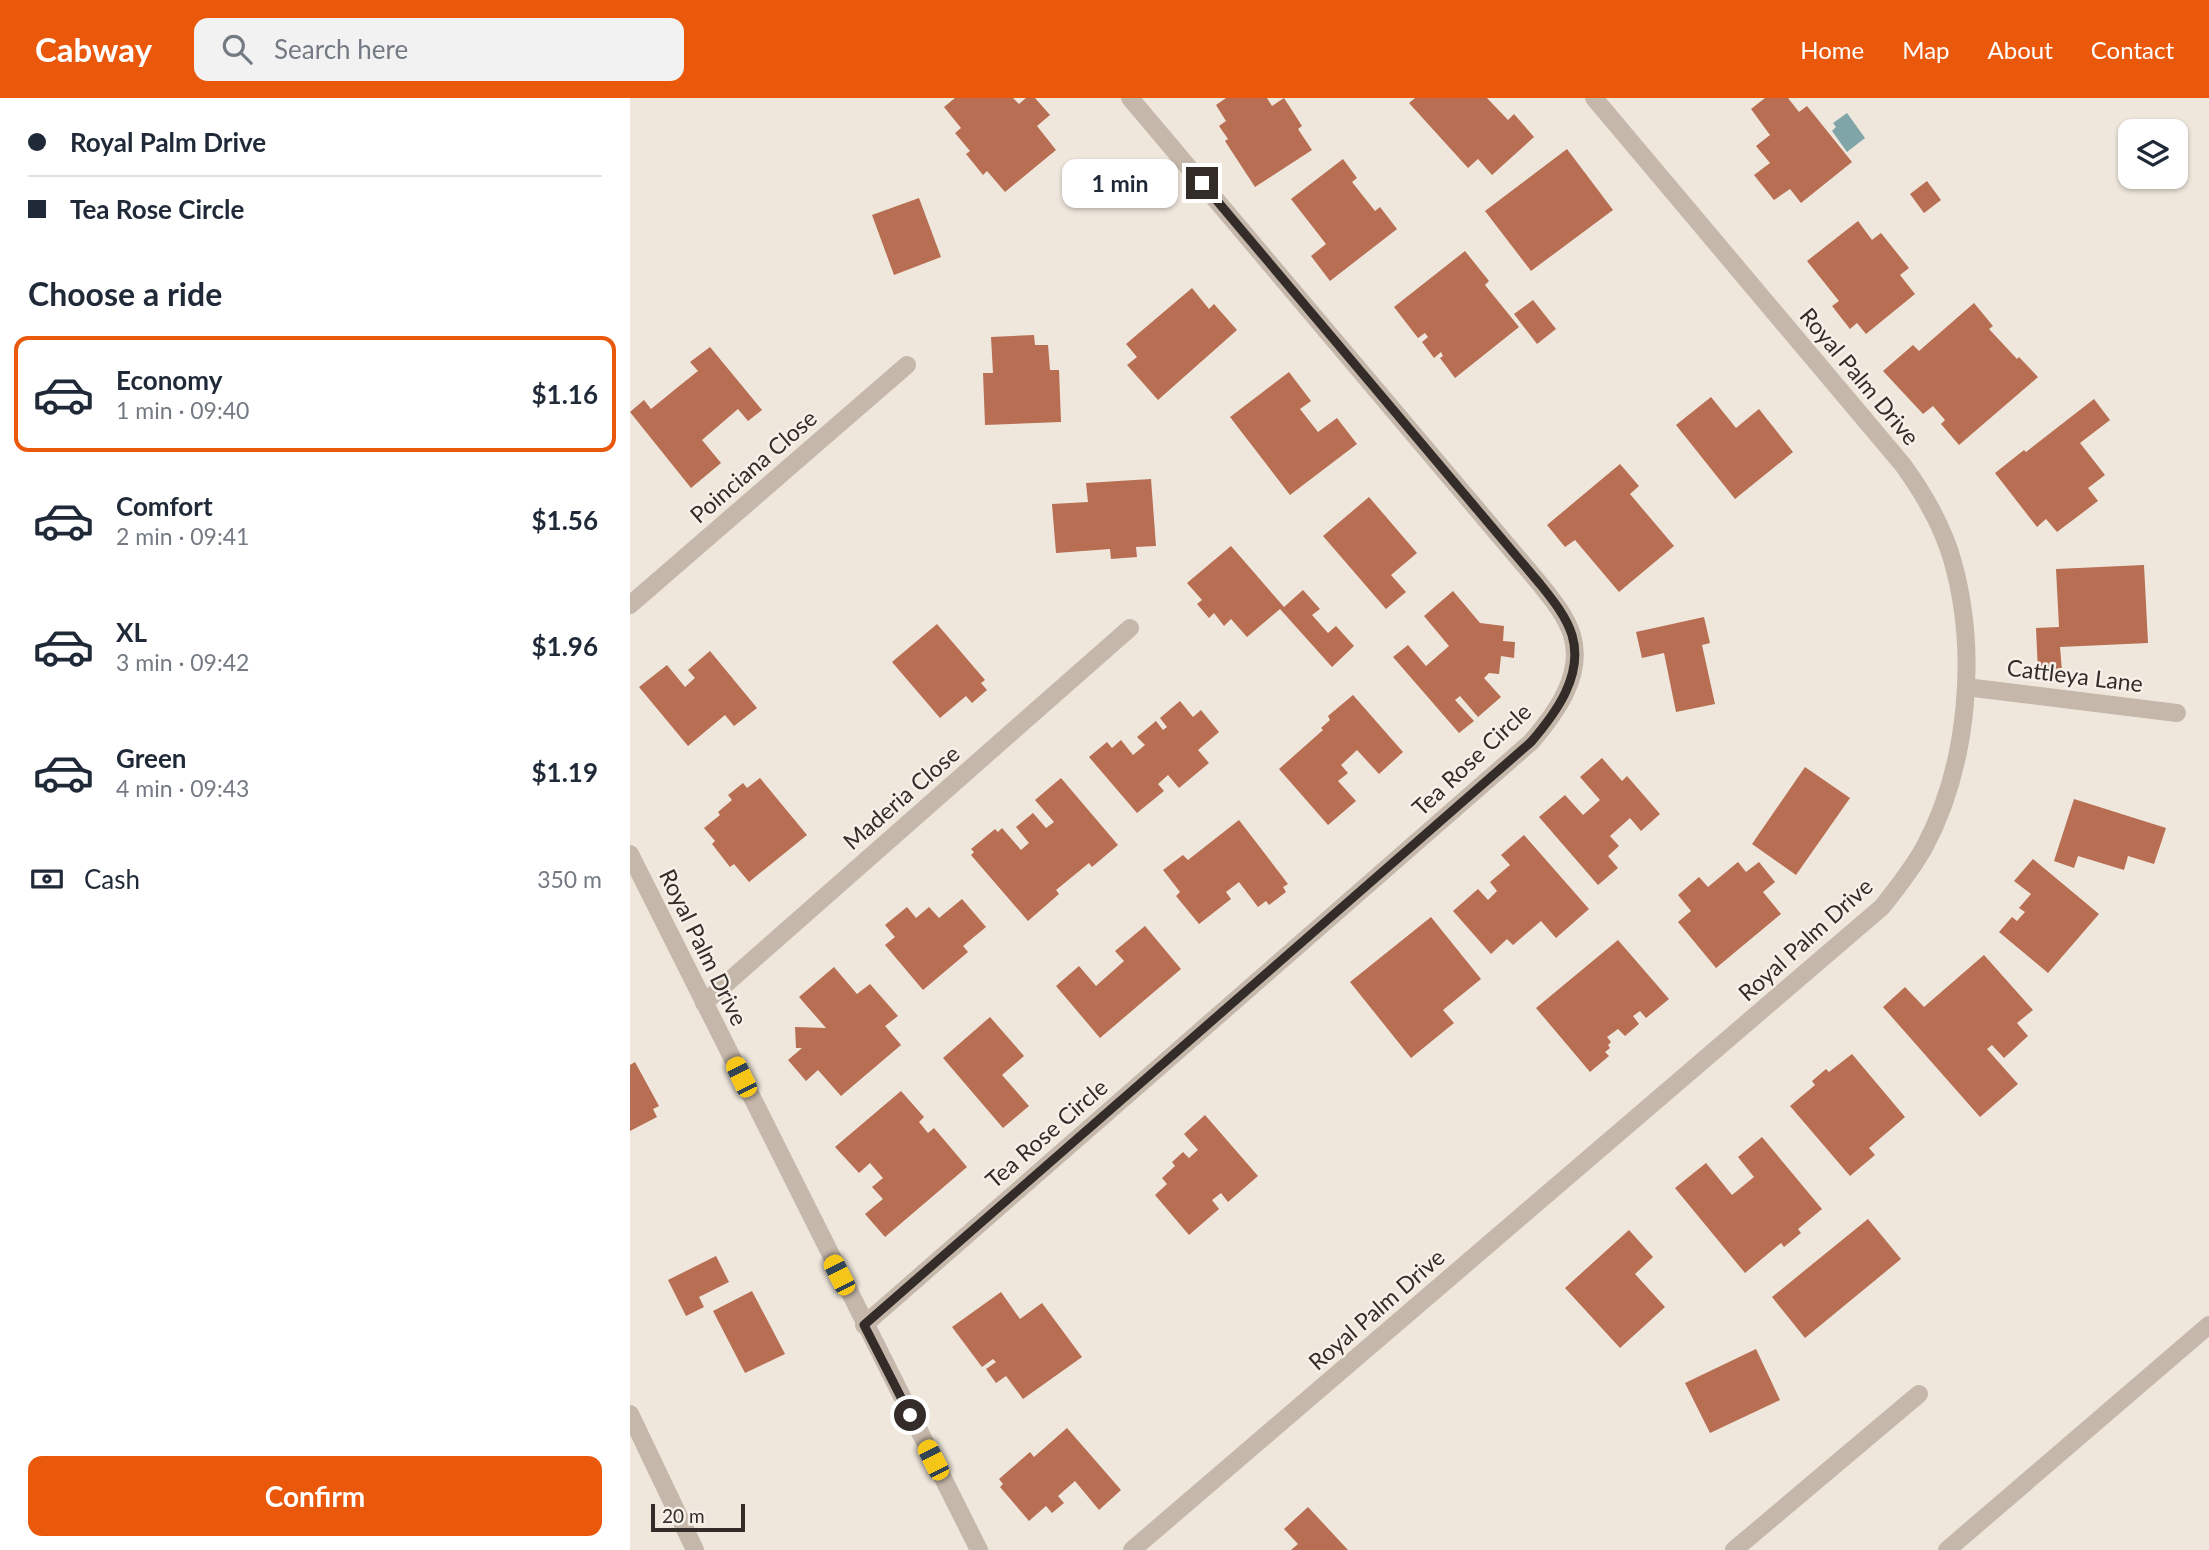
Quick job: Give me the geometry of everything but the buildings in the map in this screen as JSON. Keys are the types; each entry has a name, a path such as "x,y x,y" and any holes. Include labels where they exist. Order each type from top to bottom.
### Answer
{"street":[{"name":"Tea Rose Circle","path":"864,1325 1531,742 1550,720 1563,698 1573,672 1572,635 1564,617 1540,584 1130,98"},
{"name":"Royal Palm Drive","path":"1132,1550 1882,907 1907,876 1939,815 1961,736 1966,687 1965,640 1952,559 1938,522 1919,488 1594,98"},
{"name":"Poinciana Close","path":"630,605 907,365"},
{"name":"Maderia Close","path":"704,1003 1130,628"},
{"name":"Cattleya Lane","path":"1966,687 2177,713"},
{"name":"Royal Palm Drive","path":"630,853 979,1550"},
{"path":"1947,1550 2209,1325"},
{"path":"1734,1550 1919,1394"},
{"path":"630,1414 695,1550"}],"water":[{"path":"1847,113 1865,138 1847,152 1832,131 1836,127 1833,123"}],"route":[{"path":"910,1415 864,1325 1531,742 1550,720 1563,698 1573,672 1572,635 1554,601 1202,183"}]}
